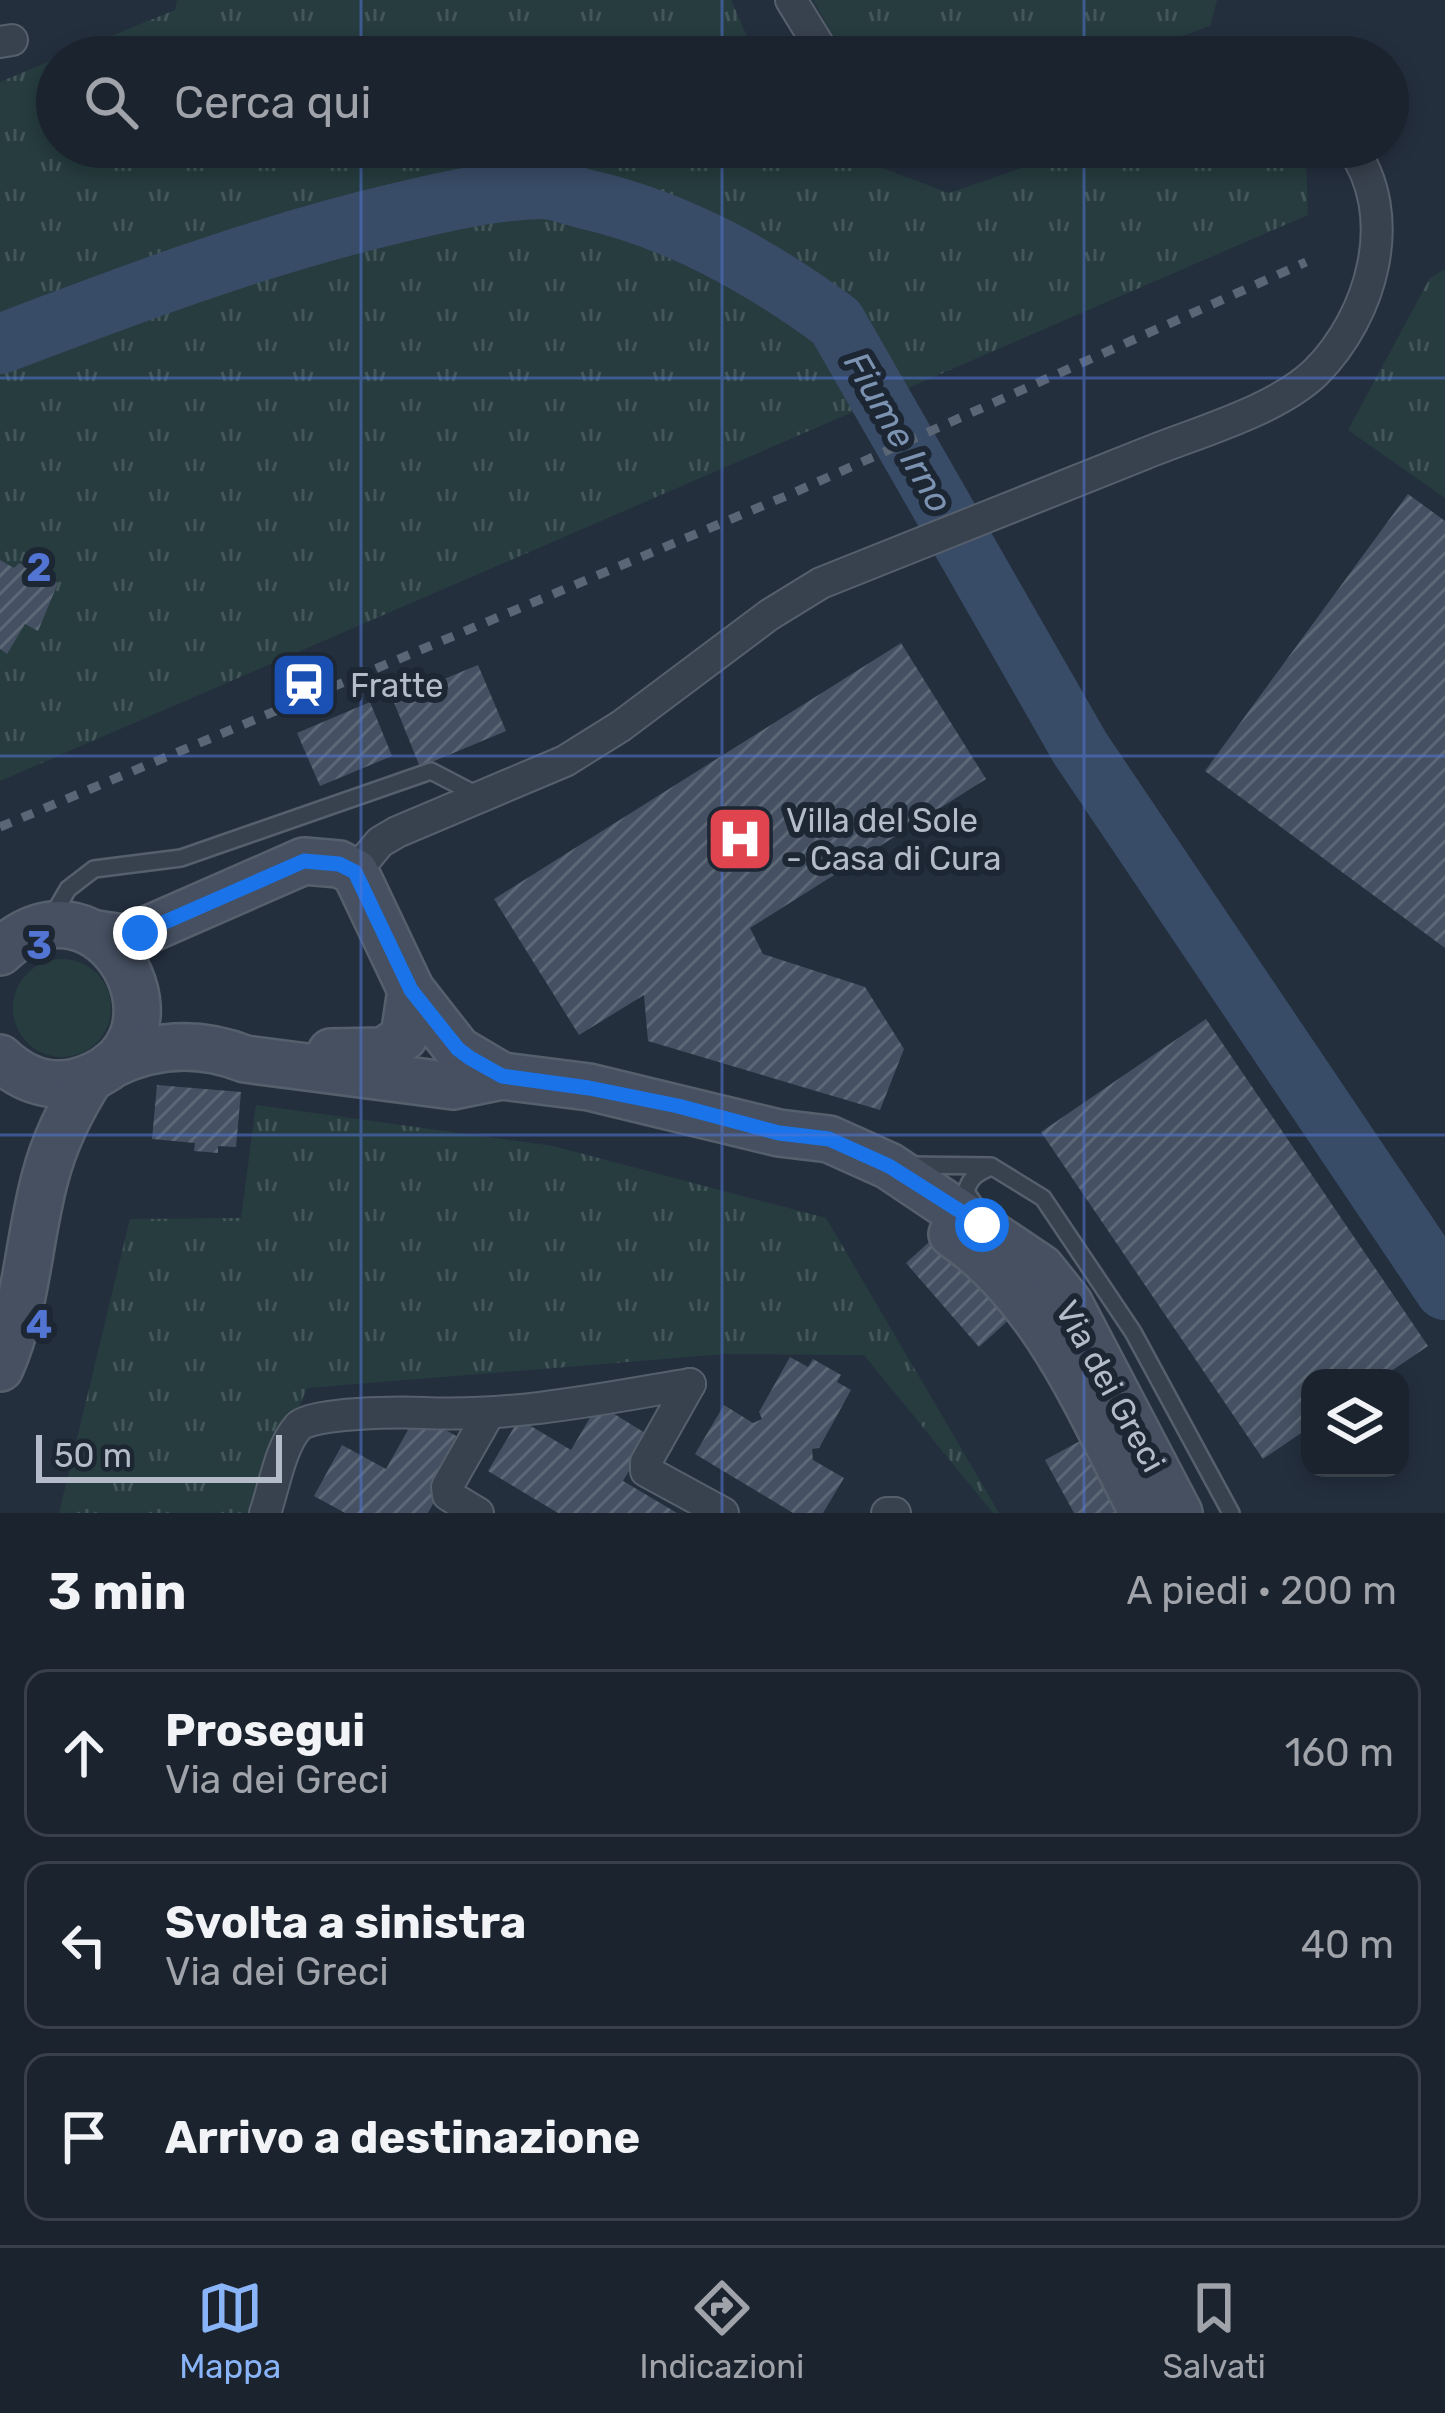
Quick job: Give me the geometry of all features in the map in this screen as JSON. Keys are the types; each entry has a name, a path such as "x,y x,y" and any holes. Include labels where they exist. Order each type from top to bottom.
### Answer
{"main road":[{"path":"0,952 22,934 46,926 72,926 124,938 304,861 339,864 355,872"},
{"name":"Via dei Greci","path":"355,872 411,990 458,1049 502,1076"},
{"path":"0,1368 28,1270 45,1178 72,1106 133,1034 138,996 124,960 96,934"},
{"name":"Via dei Greci","path":"223,1051 238,1042 346,1054 384,1051 404,1037 411,990"},
{"name":"Via dei Greci","path":"0,1058 22,1075 44,1083 68,1084 156,1047 223,1051 244,1060 454,1086 502,1076 644,1098 779,1133 829,1139 889,1166 1041,1268 1069,1303 1180,1513"},
{"name":"Via dei Greci","path":"779,1133 878,1186 979,1229 997,1275 1048,1335 1143,1513"}],"street":[{"path":"791,0 813,36"},
{"path":"355,872 380,842 397,832 565,761 598,741 769,615 821,583 1240,416 1314,374 1352,322 1376,259 1377,219 1363,168"},
{"path":"265,1513 289,1443 307,1420 368,1413 488,1414 690,1384 646,1462 646,1472 723,1513"},
{"path":"478,1513 448,1495 447,1487 488,1414"}],"lane":[{"path":"46,926 68,889 94,869 181,858 431,770 480,797"},
{"path":"889,1166 992,1166 1043,1198 1133,1332 1231,1513"},
{"path":"979,1229 966,1192 974,1174 992,1166"},
{"path":"1019,1232 1061,1277 1069,1303"}],"green space":[{"path":"177,0 731,0 747,36 111,36 175,10"},
{"path":"813,0 1217,0 1210,26 1182,36 833,36"},
{"path":"36,67 36,168 882,168 949,193 1021,168 1306,168 1308,215 0,781 0,82"},
{"path":"1445,269 1445,498 1348,430 1430,278"},
{"path":"62,959 97,973 111,1008 97,1043 62,1057 27,1043 13,1008 27,973"},
{"path":"256,1105 553,1146 826,1218 999,1513 993,1513 864,1355 725,1354 307,1388 254,1513 59,1513 130,1219 241,1218"}],"building":[{"path":"1408,494 1445,521 1445,948 1205,771"},
{"path":"0,560 14,568 19,563 58,583 38,631 25,624 7,654 0,649"},
{"name":"Villa del Sole - Casa di Cura","path":"901,643 986,779 750,928 763,954 865,987 904,1049 880,1110 648,1041 644,995 579,1035 494,899"},
{"path":"478,665 506,731 420,767 393,700"},
{"name":"Fratte","path":"370,702 392,756 320,786 297,733"},
{"path":"1206,1019 1428,1346 1394,1369 1301,1369 1301,1433 1263,1459 1041,1132"},
{"path":"157,1085 241,1092 236,1147 218,1146 218,1153 194,1151 195,1143 152,1139"},
{"path":"939,1233 1014,1315 979,1347 906,1263"},
{"path":"790,1357 808,1367 813,1359 841,1375 837,1382 851,1390 819,1448 812,1449 813,1460 844,1478 823,1513 793,1513 695,1454 724,1405 753,1423 762,1419 759,1412"},
{"path":"598,1404 650,1436 623,1481 677,1513 558,1513 488,1471 519,1419 571,1450"},
{"path":"417,1414 467,1442 428,1513 345,1513 314,1496 342,1445 386,1469"},
{"path":"1091,1435 1132,1513 1074,1513 1045,1460"}],"waterway":[{"name":"Fiume Irno","path":"0,344 296,240 432,205 523,190 557,191 653,219 717,247 778,282 836,322 1080,748 1445,1290"}],"railway":[{"path":"0,827 793,493 1306,262"}],"place":[{"name":"Fratte","path":"304,685"},
{"name":"Villa del Sole - Casa di Cura","path":"740,839"}],"route":[{"path":"140,933 304,861 339,864 355,872 411,990 458,1049 502,1076 589,1088 779,1133 829,1139 889,1166 982,1225"}]}
